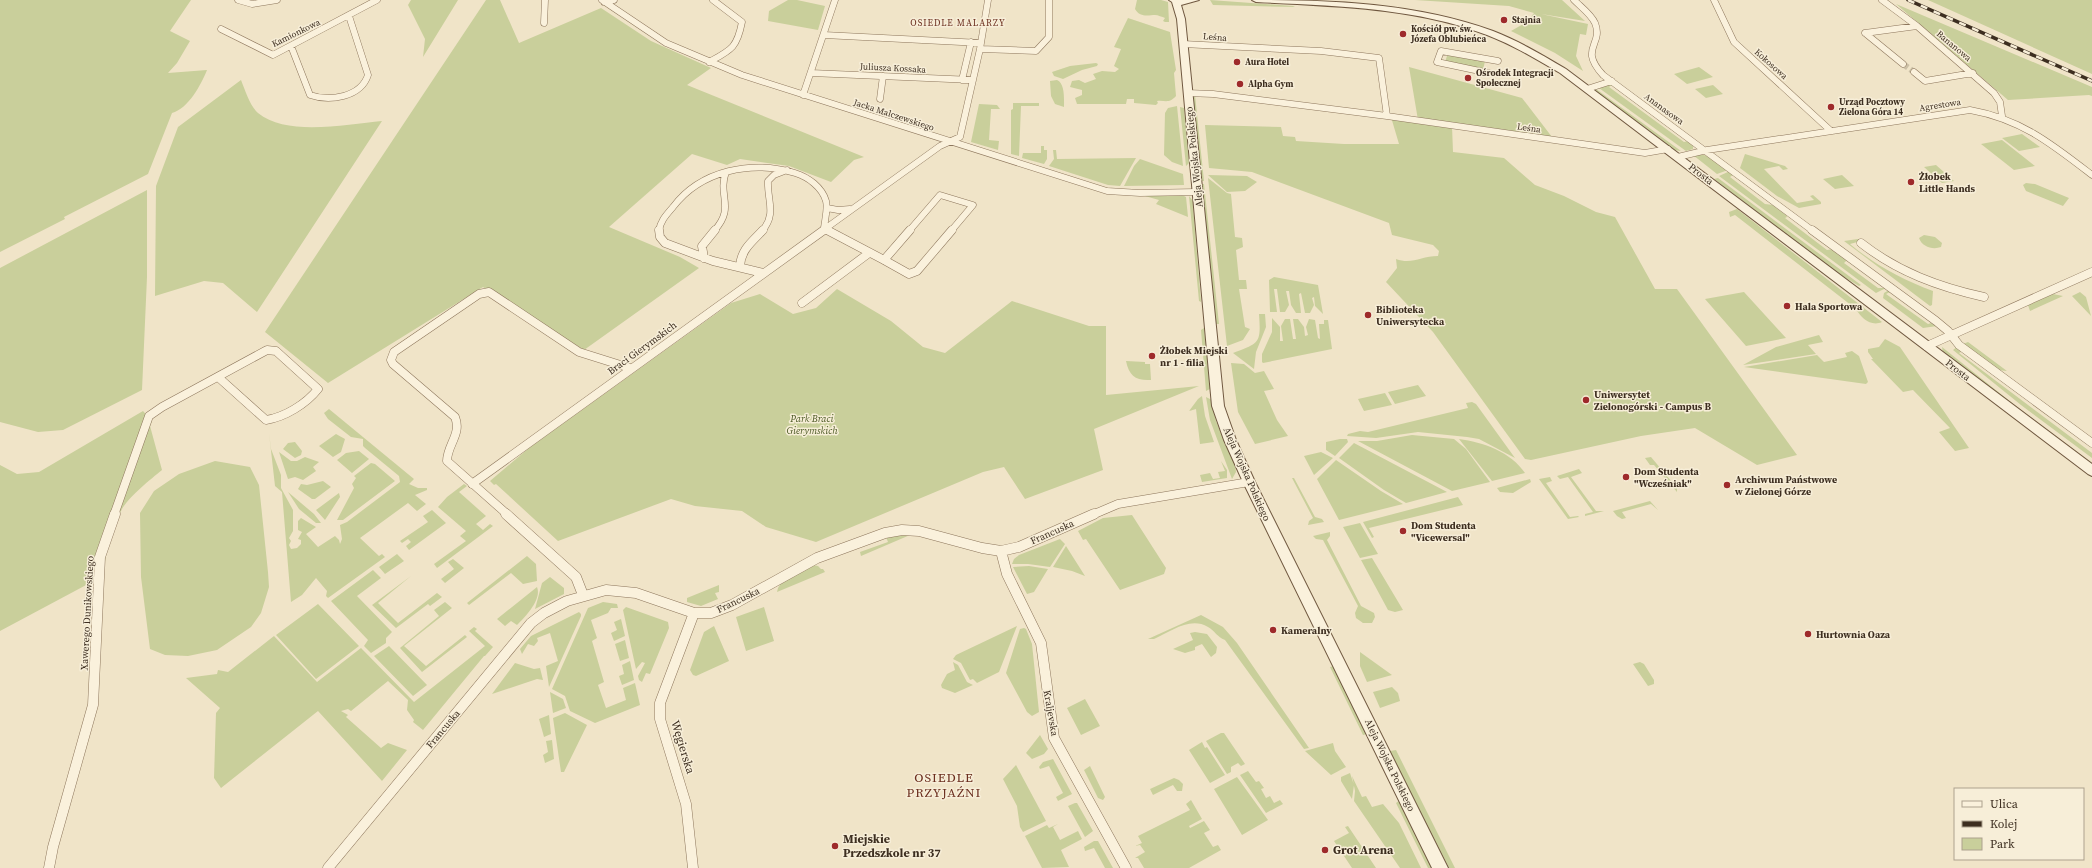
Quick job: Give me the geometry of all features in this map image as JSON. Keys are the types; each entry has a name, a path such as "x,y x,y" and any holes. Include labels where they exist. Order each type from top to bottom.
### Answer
{"main road":[{"path":"1174,0 1195,1"},
{"name":"Aleja Wojska Polskiego","path":"1174,0 1181,19 1218,406 1230,440 1249,482 1440,868"},
{"name":"Prosta","path":"1256,0 1386,8 1451,20 1485,31 1517,44 1552,64 1668,149 2092,471"},
{"path":"1181,19 1195,1"}],"street":[{"path":"238,0 252,4 277,0"},
{"name":"Kamionkowa","path":"221,29 273,55 377,0"},
{"path":"544,23 545,0"},
{"path":"603,1 614,0"},
{"path":"709,62 733,49 738,44 742,22 713,0"},
{"path":"803,95 835,0"},
{"path":"949,142 960,136 981,46 988,0"},
{"path":"824,35 971,42 981,46 1030,51 1040,48 1050,37 1049,0"},
{"name":"Ananasowa","path":"1574,0 1595,25 1596,32 1590,52 1591,59 1599,71 1707,150"},
{"name":"Kokosowa","path":"1714,0 1726,29 1734,42 1831,131"},
{"name":"Bananowa","path":"1882,0 1917,26 1973,74 1998,98 2002,116"},
{"name":"Jacka Malczewskiego","path":"603,1 666,43 742,76 949,142 1107,190 1140,193 1197,192"},
{"path":"291,46 310,95 330,99 355,91 365,83 368,77 349,16"},
{"path":"1903,64 1865,33 1917,26"},
{"path":"962,80 971,42"},
{"name":"Leśna","path":"1183,44 1320,51 1379,58 1387,116"},
{"path":"1490,73 1437,62 1441,51 1498,61"},
{"path":"1914,72 1925,81 1973,74"},
{"name":"Juliusza Kossaka","path":"811,73 974,80"},
{"path":"880,99 883,76"},
{"path":"1587,89 1612,81"},
{"name":"Leśna","path":"1187,93 1213,94 1387,116 1645,153 1668,149"},
{"name":"Agrestowa","path":"1678,157 1707,150 1963,110 1980,111 2002,116 2027,127 2092,175"},
{"name":"Braci Gierymskich","path":"472,484 824,228 940,146 949,142"},
{"name":"Prosta","path":"1707,150 1948,331 1959,345 2092,443"},
{"path":"763,273 704,258 665,243 659,238 658,231 666,215 682,195 702,181 726,172 760,166 788,170 810,180 818,187 826,205 824,228 883,261 909,274 918,270 973,205 940,195 883,261"},
{"path":"740,266 739,258 742,252 763,230 771,218 772,206 768,181 774,175 788,170"},
{"path":"704,258 701,252 701,246 725,216 727,202 722,179 726,172"},
{"path":"826,205 838,210 851,209"},
{"path":"1861,243 1889,263 1912,275 1938,286 1984,297"},
{"path":"802,303 869,253"},
{"path":"1927,346 2092,272"},
{"path":"584,595 576,577 447,462 446,455 457,435 458,422 455,417 393,364 391,360 394,352 479,294 489,292 579,352 630,368"},
{"name":"Xawerego Dunikowskiego","path":"49,868 53,847 93,705 100,557 149,416 218,377 267,350 276,351 318,389 314,395 277,418 266,420 218,377"},
{"name":"Francuska","path":"328,868 531,623 548,611 584,595 606,590 636,593 694,614 712,613 721,610 817,558 870,536 885,533 919,531 982,548 1001,551 1019,547 1118,504 1249,482"},
{"name":"Kraljevska","path":"1001,551 1005,570 1037,630 1041,643 1054,738 1126,868"},
{"name":"Węgierska","path":"693,868 686,804 660,719 660,703 694,614"}],"green space":[{"path":"0,0 191,0 170,31 190,41 177,63 168,73 207,70 198,89 189,102 178,111 172,113 148,174 0,252"},
{"path":"411,0 458,0 423,57 425,39 408,5"},
{"path":"486,0 500,0 519,43 601,8 651,41 711,68 687,85 864,157 854,160 831,182 789,166 740,159 727,165 692,154 609,227 680,257 699,268 584,350 483,287 328,383 265,332"},
{"path":"788,0 797,0 825,6 818,30 768,21 769,11"},
{"path":"1137,0 1161,0 1168,2 1169,22 1163,21 1165,18 1159,16 1139,14 1135,9"},
{"path":"1210,0 1293,6 1295,7 1213,5"},
{"path":"1415,0 1562,0 1585,21 1541,14 1588,24 1586,35 1580,34 1576,56 1583,71 1555,53 1511,31 1527,22 1534,13 1509,6"},
{"path":"1928,0 2092,0 2092,74"},
{"path":"1896,4 2092,87 2092,96 2008,100"},
{"path":"1128,18 1170,32 1176,70 1174,73 1176,96 1169,101 1157,101 1158,103 1156,105 1134,103 1134,99 1127,99 1126,104 1077,104 1075,98 1082,95 1082,90 1070,87 1072,81 1079,80 1085,83 1096,79 1093,74 1102,71 1115,72 1119,69 1114,66 1121,49 1114,47"},
{"path":"1448,53 1485,61 1483,70 1445,62"},
{"path":"1098,64 1097,66 1082,70 1063,79 1054,76 1052,72 1070,66"},
{"path":"1409,67 1522,98 1552,137 1452,126 1453,152 1504,158 1535,185 1564,196 1596,212 1615,217 1655,289 1677,289 1797,455 1757,465 1695,428 1641,436 1531,460 1525,459 1433,332 1386,282 1397,268 1396,259 1402,261 1412,261 1438,256 1439,251 1433,245 1392,235 1389,223 1252,172 1209,168 1205,125 1281,127 1283,136 1295,137 1296,141 1344,144 1399,144 1391,117 1418,120"},
{"path":"1699,67 1713,77 1687,84 1674,74"},
{"path":"241,80 255,110 270,120 285,125 318,127 382,121 257,312 223,283 204,281 155,296 156,186 178,127"},
{"path":"1057,80 1063,88 1064,107 1055,104 1051,96 1050,81"},
{"path":"1608,84 1612,85 1609,87 1684,142 1688,141 1693,145 1693,149 1686,151 1599,88"},
{"path":"1713,85 1723,94 1706,98 1695,89"},
{"path":"1596,89 1681,151 1674,150 1595,91"},
{"path":"1195,95 1204,181 1200,181 1192,97"},
{"path":"1013,103 1039,103 1039,106 1021,106 1019,156 1011,154 1011,110 1013,109"},
{"path":"979,104 997,105 1000,109 991,109 989,140 999,141 998,150 971,142"},
{"path":"1177,106 1183,166 1172,162 1164,155 1165,113 1168,108"},
{"path":"1180,107 1184,108 1189,163 1186,166"},
{"path":"2022,134 2040,147 2019,151 2002,138"},
{"path":"2002,140 2035,166 2014,170 1981,144"},
{"path":"1041,146 1044,146 1044,150 1047,150 1047,159 1044,164 1022,158 1023,153 1041,153"},
{"path":"1053,150 1056,150 1057,159 1136,158 1120,186 1108,185 1049,166 1054,159"},
{"path":"1699,154 1708,156 1728,170 1717,174 1693,155"},
{"path":"1745,154 1785,166 1788,169 1783,170 1779,166 1764,169 1797,203 1814,200 1810,196 1813,195 1821,202 1821,204 1799,208 1777,196 1740,168"},
{"path":"1140,159 1183,174 1184,185 1124,186 1134,166"},
{"path":"1936,165 1954,181 1942,183 1924,167"},
{"path":"1730,171 1733,175 1730,177 1765,204 1773,205 1786,215 1787,217 1785,218 1827,250 1833,249 1847,260 1844,263 1878,288 1886,288 1876,293 1719,176"},
{"path":"1208,175 1247,176 1257,182 1245,191 1227,192"},
{"path":"1842,175 1854,186 1835,189 1823,179"},
{"path":"1208,178 1227,193 1231,194 1235,237 1242,238 1243,247 1236,250 1239,280 1246,280 1247,289 1239,289 1245,327 1250,329 1243,340 1227,346"},
{"path":"1718,178 1861,285 1859,286 1839,274 1714,179"},
{"path":"2026,183 2035,184 2069,198 2063,206 2026,191 2023,185"},
{"path":"1201,184 1204,184 1219,324 1215,324"},
{"path":"147,190 147,277 142,390 63,430 38,432 0,422 0,268"},
{"path":"1182,195 1186,197 1188,217 1156,204 1159,200 1145,196"},
{"path":"1189,196 1193,201 1201,302 1199,301"},
{"path":"1737,209 1882,322 1874,323 1867,321 1856,309 1735,215 1730,217 1729,212"},
{"path":"1924,235 1935,237 1942,243 1941,247 1931,248 1925,246 1919,238"},
{"path":"1858,239 1861,241 1850,244 1869,259 1900,277 1933,291 1932,305 1930,306 1844,241"},
{"path":"1274,277 1318,285 1323,314 1315,306 1314,297 1312,298 1314,305 1310,313 1305,313 1301,293 1299,294 1301,313 1296,313 1291,305 1289,291 1286,291 1289,305 1285,312 1280,312 1277,289 1274,289 1277,312 1270,312 1269,280"},
{"name":"Park Braci Gierymskich","path":"837,289 891,321 923,347 945,353 1012,301 1089,326 1106,326 1106,395 1199,386 1094,429 1103,470 1025,499 1004,467 983,472 816,542 766,527 742,511 695,506 671,499 558,541 496,484 494,485 490,481 529,448 731,303 760,294 793,314 816,308"},
{"path":"1889,290 1890,292 1886,294 1928,324 1931,323 1937,326 1923,328 1883,298 1884,293"},
{"path":"1744,292 1786,338 1746,346 1705,299"},
{"path":"2080,292 2086,297 2091,316 2072,296"},
{"path":"2053,294 2063,296 2030,311 2028,305"},
{"path":"1259,314 1265,314 1266,327 1256,352 1254,369 1233,353 1249,347 1257,341 1260,331"},
{"path":"1272,318 1280,327 1280,341 1283,341 1281,326 1285,319 1290,319 1293,339 1296,339 1293,319 1298,319 1304,327 1305,336 1308,335 1306,327 1309,319 1315,320 1318,338 1320,339 1319,324 1324,324 1324,320 1328,320 1332,349 1263,363 1262,354 1272,332"},
{"path":"1204,328 1210,389 1206,391 1201,330"},
{"path":"1819,335 1823,342 1808,345 1816,354 1743,365 1776,347"},
{"path":"1885,339 1900,347 1969,448 1955,451 1939,432 1950,428 1913,390 1903,392 1871,359 1873,359 1868,352 1868,349 1879,347"},
{"path":"1968,342 2007,371 1998,370 1963,344"},
{"path":"1942,347 2017,407 2092,463 2092,466 1943,353"},
{"path":"1957,347 1963,351 1959,353 2092,453 2092,458 2021,405 1953,350"},
{"path":"1852,351 1859,356 1868,382 1866,384 1744,367 1817,355 1824,362 1847,357 1845,353"},
{"path":"1126,361 1145,362 1145,364 1150,364 1151,380 1141,380 1131,374"},
{"path":"1231,363 1244,364 1255,373 1264,371 1274,389 1264,391 1277,420 1288,436 1255,444 1238,412"},
{"path":"1418,385 1426,396 1395,404 1388,392"},
{"path":"1385,393 1392,405 1364,411 1358,399"},
{"path":"1202,396 1205,416 1214,442 1200,444 1196,409 1189,411"},
{"path":"1206,397 1212,400 1216,421 1235,465 1236,472 1232,479 1210,420"},
{"path":"1472,402 1476,404 1515,458 1479,439 1467,437 1418,432 1376,438 1347,436 1348,434 1360,431 1368,432 1468,408 1466,403"},
{"path":"329,409 414,479 409,484 418,488 427,488 427,490 415,495 426,504 417,511 408,503 360,538 379,556 382,554 385,557 328,598 326,596 327,591 316,578 302,595 291,602 282,492 275,486 269,433 271,449 281,475 281,488 293,510 293,531 289,538 291,541 289,545 291,549 297,548 301,544 301,540 298,539 302,532 298,530 298,521 301,518 316,527 306,534 318,547 335,536 339,540 340,544 342,539 340,525 347,522 400,482 399,476 363,446 363,439 351,437 328,419 324,413"},
{"path":"143,411 152,421 150,426 162,470 128,500 121,511 114,526 109,543 103,576 0,631 0,465 17,474 39,472"},
{"path":"336,434 345,439 341,452 333,457 319,446"},
{"path":"1412,435 1454,439 1466,449 1490,482 1452,491 1358,441 1377,441"},
{"path":"1347,439 1348,442 1335,456 1326,450 1326,442"},
{"path":"1459,439 1468,440 1496,449 1512,459 1525,473 1492,481"},
{"path":"295,442 302,451 301,455 295,458 283,449 288,443"},
{"path":"1354,443 1447,492 1406,503 1384,490 1339,458"},
{"path":"359,451 369,459 352,473 337,460 346,453"},
{"path":"279,452 291,461 297,461 305,457 319,462 313,467 316,471 303,480 295,477 288,479"},
{"path":"1321,452 1333,458 1314,475 1304,456"},
{"path":"1651,457 1677,488 1677,492 1654,465 1650,465 1645,458"},
{"path":"1336,460 1381,491 1403,504 1339,520 1317,479"},
{"path":"215,461 250,467 259,485 269,587 261,613 251,627 217,650 188,656 165,655 150,649 141,577 140,513 154,491 179,474"},
{"path":"1221,461 1227,470 1227,478 1202,482 1200,475 1210,473 1213,479 1220,478 1218,472 1225,471"},
{"path":"371,463 375,464 395,481 343,520 337,520 354,488 352,484 356,478 354,476"},
{"path":"1579,469 1582,473 1571,477 1596,511 1604,511 1585,516 1585,514 1593,512 1568,477 1560,479 1557,476"},
{"path":"1550,477 1552,481 1546,483 1570,517 1579,517 1568,519 1539,479"},
{"path":"1292,478 1294,478 1315,517 1322,519 1324,522 1308,525 1309,521 1313,518"},
{"path":"1530,479 1531,482 1513,493 1500,492 1497,488"},
{"path":"323,481 331,487 315,499 312,499 298,489 301,484 307,485"},
{"path":"464,484 467,486 459,492 486,516 476,524 483,530 490,524 493,526 437,568 434,564 466,541 460,536 466,531 438,507 447,497"},
{"path":"288,492 314,514 321,523 316,523 299,509"},
{"path":"339,493 340,497 325,520 316,510"},
{"path":"1458,497 1463,505 1369,528 1374,537 1372,538 1363,522"},
{"path":"1650,501 1658,510 1651,504 1622,512 1626,518 1622,519 1613,511"},
{"path":"432,510 446,523 409,550 406,546 411,542 408,539 402,543 400,541 428,522 423,516"},
{"path":"1132,515 1166,568 1164,574 1120,590 1086,539 1083,540 1078,531 1103,518"},
{"path":"1360,523 1378,554 1360,558 1343,527"},
{"path":"1330,532 1330,536 1327,540 1361,606 1374,613 1375,617 1372,623 1363,623 1356,618 1355,613 1358,606 1323,540 1316,539 1313,536"},
{"path":"910,535 861,556 860,552 888,542 886,537"},
{"path":"1060,539 1065,544 1050,567 1028,564 1012,564 1014,559 1019,555"},
{"path":"1066,546 1085,576 1072,571 1053,567"},
{"path":"397,554 404,561 385,574 379,567"},
{"path":"527,556 536,564 537,581 523,584 511,573 469,605 467,603"},
{"path":"1372,558 1403,610 1395,612 1388,610 1361,560"},
{"path":"453,559 464,568 445,583 441,579 454,569 448,562"},
{"path":"813,565 818,566 825,572 777,592 781,583"},
{"path":"1029,566 1048,569 1034,592 1027,594 1013,567"},
{"path":"373,570 381,578 357,596 392,632 386,638 386,643 371,653 364,646 368,640 331,601"},
{"path":"411,576 378,603 398,623 437,593 442,597 430,606 428,604 396,628 372,605"},
{"path":"550,577 564,588 564,594 535,609 542,583"},
{"path":"719,585 719,592 715,593 718,599 701,606 687,602 687,598"},
{"path":"537,587 538,592 535,602 529,612 517,625 511,621 505,626 497,619"},
{"path":"445,602 452,608 404,646 426,666 465,635 467,637 422,672 400,648 439,616 434,610"},
{"path":"603,602 617,604 618,608 611,608 608,613 591,620 597,638 592,641 604,682 598,685 606,708 626,700 623,688 635,683 640,705 595,723 570,711 565,696 552,689 588,608"},
{"path":"318,604 359,646 316,679 276,635"},
{"path":"626,607 668,622 669,628 650,674 646,673 642,682 639,680 638,676 645,663 642,662 636,669 623,610"},
{"path":"764,607 774,641 746,651 736,617"},
{"path":"579,612 581,616 549,687 546,666 558,661 550,633 537,638 538,641 534,646 528,644 522,654 520,649 531,636"},
{"path":"1201,615 1223,627 1237,643 1309,748 1304,749 1225,640 1208,627 1194,623 1187,624 1173,629 1154,639 1148,639"},
{"path":"621,619 625,636 614,641 611,633 617,630 614,622"},
{"path":"714,626 729,661 696,676 693,675 690,670 704,632"},
{"path":"1017,626 999,672 977,683 973,679 970,680 961,663 953,659 956,655"},
{"path":"474,627 477,629 475,631 493,647 423,730 413,722 414,720 407,710 408,700 388,681 351,711 348,709 341,711 348,715 346,717 381,748 388,743 407,750 382,781 318,711 221,788 214,778 216,713 220,708 186,678 217,674 218,670 228,672 274,636 317,682 361,648 414,702 485,646 469,631"},
{"path":"1020,629 1026,629 1032,644 1039,712 1032,716 1027,712 1006,673"},
{"path":"1195,632 1207,634 1217,647 1216,653 1211,657 1202,644 1195,647 1195,650 1185,653 1173,649 1193,640 1190,633"},
{"path":"625,640 629,658 620,661 615,644"},
{"path":"389,646 427,685 413,696 374,656"},
{"path":"1360,652 1392,675 1367,682 1360,666"},
{"path":"630,661 634,680 622,685 619,676 624,674 622,665"},
{"path":"953,662 958,665 967,682 973,685 955,693 942,688 941,685 947,674 955,670"},
{"path":"1640,662 1644,664 1654,680 1654,684 1648,686 1633,664"},
{"path":"515,663 534,669 540,668 543,680 537,679 492,694"},
{"path":"1334,666 1367,734 1363,735 1330,667"},
{"path":"1392,687 1398,693 1400,701 1380,708 1373,692"},
{"path":"550,692 563,699 566,708 553,713"},
{"path":"1085,699 1100,726 1081,735 1067,708"},
{"path":"565,713 587,725 564,772 561,772 553,718"},
{"path":"549,715 551,734 544,737 539,719"},
{"path":"1221,733 1224,733 1245,764 1241,766 1238,763 1231,767 1231,772 1227,774 1206,741"},
{"path":"1040,735 1048,749 1044,754 1032,759 1026,753"},
{"path":"552,740 554,759 545,763 543,755 548,752 546,741"},
{"path":"1202,742 1205,748 1207,747 1225,775 1210,783 1189,750"},
{"path":"1333,743 1335,751 1346,767 1331,775 1305,751"},
{"path":"1396,750 1455,868 1449,868 1390,751"},
{"path":"1053,759 1072,794 1058,801 1056,797 1063,793 1049,766 1040,769 1039,767 1043,762"},
{"path":"1016,765 1046,821 1023,832 1020,827 1017,806 1003,779"},
{"path":"1090,766 1105,797 1103,800 1098,798 1084,770"},
{"path":"1248,771 1256,782 1259,781 1264,788 1261,789 1266,798 1270,796 1274,803 1280,800 1283,804 1266,813 1240,775"},
{"path":"1350,773 1354,785 1352,799 1341,781 1341,777"},
{"path":"1352,776 1362,797 1366,796 1372,807 1383,804 1399,823 1421,868 1400,868 1354,801 1355,791"},
{"path":"1237,777 1268,820 1242,835 1214,789"},
{"path":"1174,778 1183,784 1182,791 1177,791 1173,785 1153,795 1150,789"},
{"path":"1191,800 1202,819 1189,826 1190,828 1204,821 1210,830 1204,833 1213,847 1218,845 1221,850 1189,868 1144,868 1138,858 1135,858 1145,852 1140,845 1135,846 1142,843 1138,836 1190,810 1186,804"},
{"path":"1400,800 1433,868 1428,868 1396,803"},
{"path":"1077,803 1093,831 1085,837 1068,806"},
{"path":"1058,824 1053,827 1060,840 1078,831 1082,839 1061,850 1069,867 1042,868 1025,836 1047,825 1049,828"},
{"path":"1348,826 1376,868 1352,868 1334,841 1349,833 1345,827"},
{"path":"1094,841 1098,841 1113,868 1105,868 1094,848 1085,851 1084,847"}],"tunnel":[{"path":"1903,64 1914,72"}],"railway":[{"path":"1908,0 2092,81"}],"place":[{"name":"Stajnia","path":"1504,20"},
{"name":"Kościół pw. św. Józefa Oblubieńca","path":"1403,34"},
{"name":"Aura Hotel","path":"1237,62"},
{"name":"Ośrodek Integracji Społecznej","path":"1468,78"},
{"name":"Alpha Gym","path":"1240,84"},
{"name":"Urząd Pocztowy Zielona Góra 14","path":"1831,107"},
{"name":"Żłobek Little Hands","path":"1911,182"},
{"name":"Hala Sportowa","path":"1787,306"},
{"name":"Biblioteka Uniwersytecka","path":"1368,315"},
{"name":"Żłobek Miejski nr 1 - filia","path":"1152,356"},
{"name":"Uniwersytet Zielonogórski - Campus B","path":"1586,400"},
{"name":"Dom Studenta \"Wcześniak\"","path":"1626,477"},
{"name":"Archiwum Państwowe w Zielonej Górze","path":"1727,485"},
{"name":"Dom Studenta \"Vicewersal\"","path":"1403,531"},
{"name":"Kameralny","path":"1273,630"},
{"name":"Hurtownia Oaza","path":"1808,634"},
{"name":"Miejskie Przedszkole nr 37","path":"835,846"},
{"name":"Grot Arena","path":"1325,850"}],"district":[{"name":"OSIEDLE MALARZY","path":"958,23"},
{"name":"OSIEDLE PRZYJAŹNI","path":"944,784"}]}
